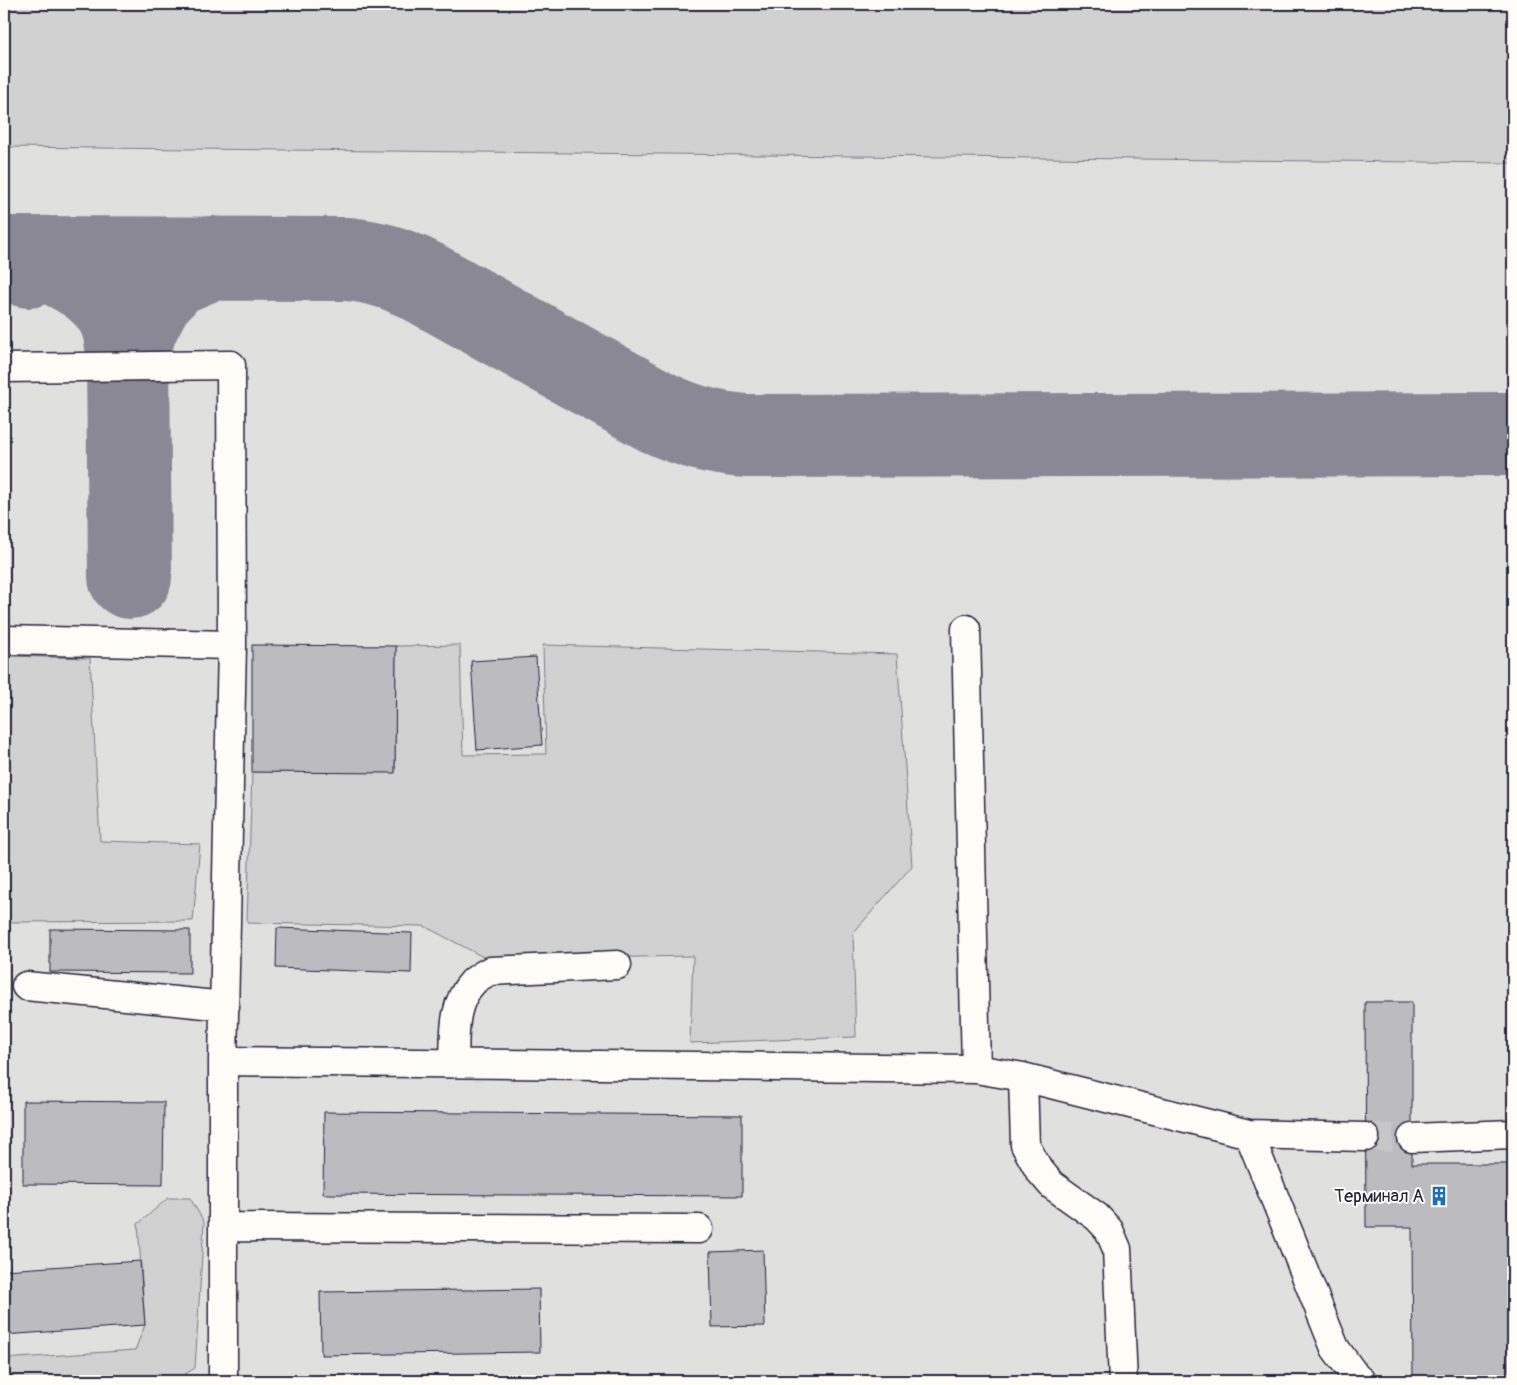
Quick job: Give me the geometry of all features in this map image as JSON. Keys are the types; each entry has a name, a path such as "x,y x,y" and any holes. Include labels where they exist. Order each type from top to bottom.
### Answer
{"lane":[{"path":"4,368 231,365 232,645 224,1061 223,1381"},
{"path":"966,629 976,1069"},
{"path":"4,640 232,645"},
{"path":"454,1063 456,1018 463,995 474,980 490,971 617,965"},
{"path":"26,986 225,1006"},
{"path":"224,1061 976,1069 1023,1077 1249,1134 1366,1137"},
{"path":"1023,1077 1025,1145 1039,1170 1052,1185 1097,1217 1109,1230 1118,1249 1123,1381"},
{"path":"1249,1134 1335,1348 1361,1381"},
{"path":"1412,1138 1513,1134"},
{"path":"223,1227 699,1229"}],"shaded area":[{"path":"4,4 1513,4 1513,1381 4,1381"},
{"path":"4,4 1513,4 1513,163 4,147"},
{"path":"460,645 463,755 546,754 543,645 897,654 912,866 853,933 856,1037 690,1043 693,956 489,960 424,926 247,923 252,772 395,772 396,646"},
{"path":"4,656 90,658 100,841 200,844 193,921 4,922"},
{"path":"168,1198 190,1198 204,1222 195,1368 174,1381 4,1381 4,1359 135,1350 145,1325 138,1224"}],"building":[{"path":"252,645 396,646 395,773 252,772"},
{"path":"536,657 542,745 477,750 471,661"},
{"path":"277,928 412,933 411,973 276,968"},
{"path":"50,929 190,930 190,973 50,972"},
{"name":"Терминал А","path":"1365,1002 1412,1002 1412,1164 1513,1164 1513,1381 1413,1381 1412,1227 1366,1227"},
{"path":"23,1101 164,1102 163,1185 23,1184"},
{"path":"324,1112 742,1115 742,1196 323,1194"},
{"path":"763,1250 765,1326 712,1327 710,1252"},
{"path":"140,1261 145,1325 4,1335 4,1270"},
{"path":"539,1289 540,1352 321,1355 320,1292"}],"taxiway":[{"path":"4,258 348,259 377,264 403,272 422,281 659,413 701,429 733,435 1513,434"},
{"path":"28,266 45,258 70,270 94,285 104,294 119,316 125,332 128,353 136,326 151,297 173,274 211,258"},
{"path":"128,353 130,577"}],"tunnel":[{"path":"1365,1137 1412,1138"}],"place":[{"name":"Терминал А","path":"1439,1196"}]}
